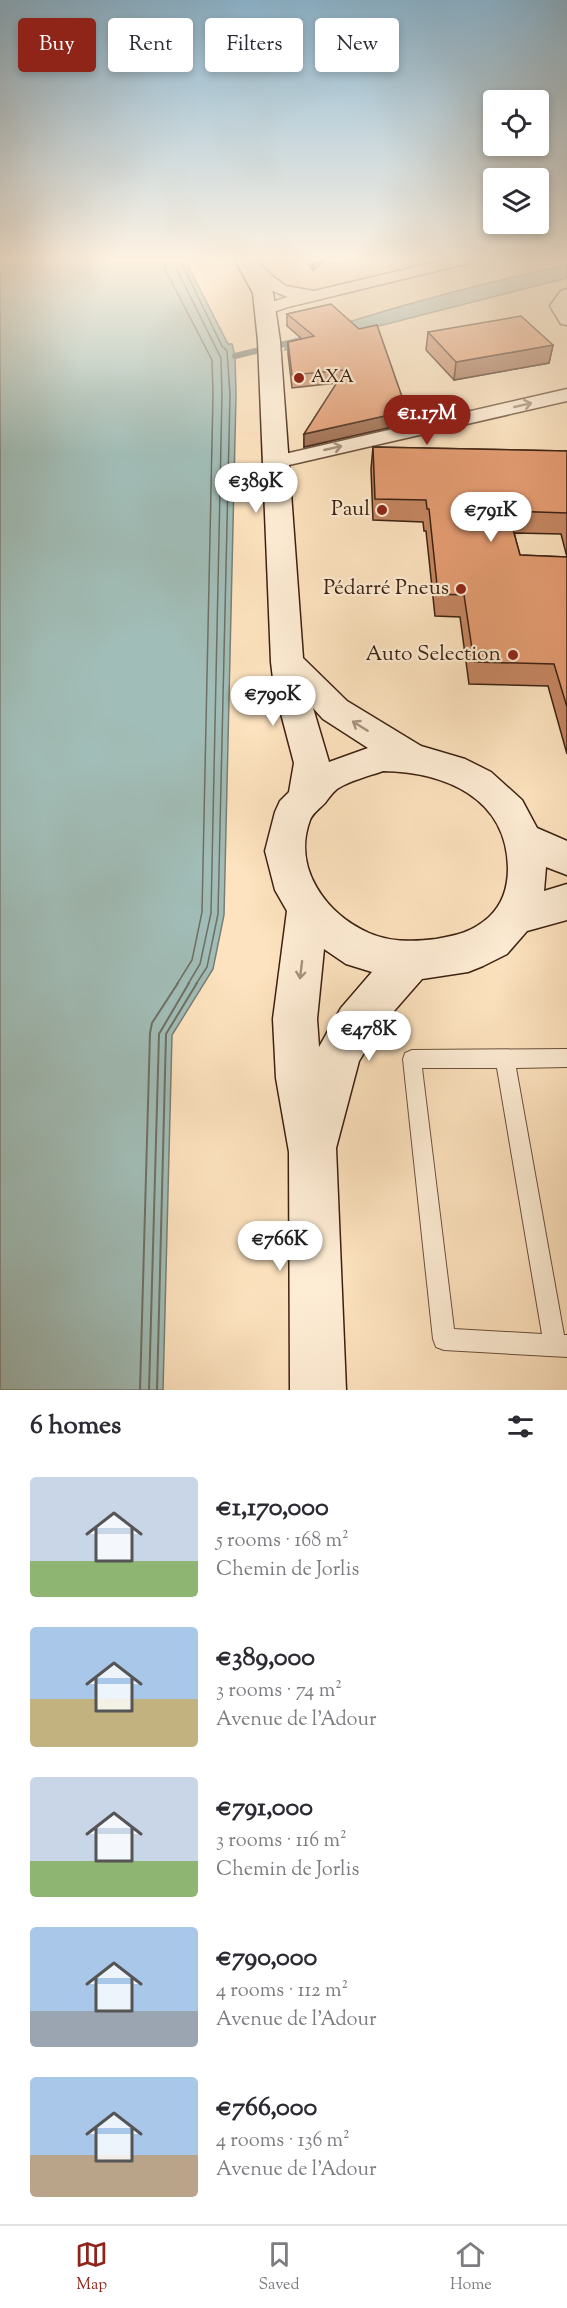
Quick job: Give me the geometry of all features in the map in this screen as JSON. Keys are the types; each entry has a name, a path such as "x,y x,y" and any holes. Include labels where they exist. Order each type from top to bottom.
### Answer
{"main road":[{"path":"266,325 287,662 290,687 312,763 307,792"},
{"path":"287,662 334,710 410,757"},
{"path":"381,757 410,757 439,763 467,774 491,792 511,813 524,839 529,865 526,892 514,917 496,938 471,952 442,961 410,963 380,958 352,948 327,932 295,894 284,855 285,836 293,812 307,792 327,775 352,763 381,757"},
{"path":"524,839 567,859"},
{"path":"514,917 567,903"},
{"path":"308,912 295,1019 299,1077 313,1152 318,1390"},
{"path":"313,1152 331,1075 343,1044 361,1018 410,963"}],"street":[{"path":"276,462 567,395"}],"lane":[{"path":"505,1059 561,1346 444,1340 412,1059 567,1058"}],"water":[{"path":"0,325 218,325 228,344 232,344 235,356 236,395 224,915 213,969 172,1035 163,1390 0,1390"},
{"path":"341,325 383,325 285,350 287,342"}],"building":[{"path":"300,325 354,325 359,329 377,325 407,411 304,434 345,370 292,375 288,342 314,336"},
{"path":"469,325 531,325 553,345 456,362 428,332"},
{"path":"373,447 567,451 567,513 508,511 520,555 567,557 567,707 554,664 474,662 464,595 438,594 429,509 427,509 426,500 375,499"}],"waterway":[{"path":"235,356 297,341"}],"place":[{"name":"AXA","path":"299,378"},
{"name":"Paul","path":"382,510"},
{"name":"Pédarré Pneus","path":"461,589"},
{"name":"Auto Selection","path":"513,655"}]}
